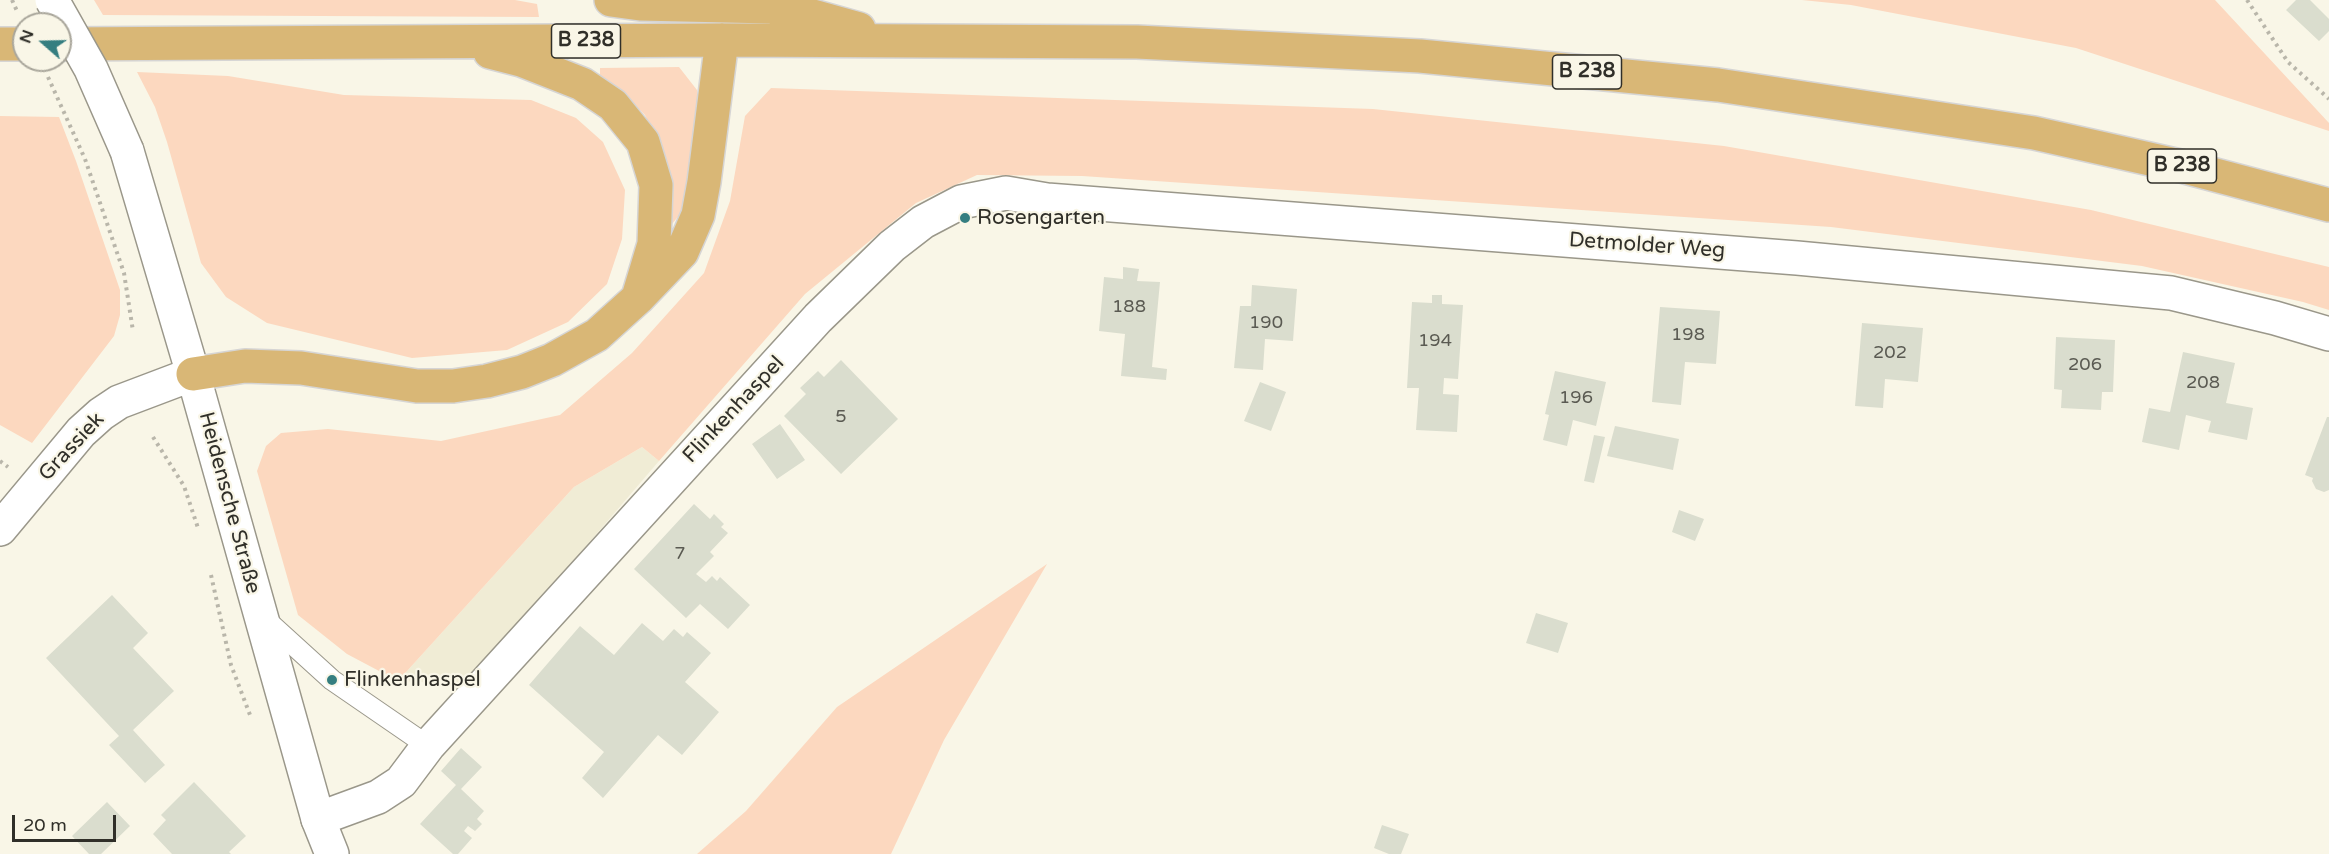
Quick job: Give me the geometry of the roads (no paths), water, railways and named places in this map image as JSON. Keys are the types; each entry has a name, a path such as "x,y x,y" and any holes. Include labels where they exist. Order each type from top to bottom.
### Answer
{"main road":[{"name":"B 238","path":"611,0 640,4 771,7 802,13 901,41"},
{"name":"B 238","path":"72,44 722,39 1137,42 1420,56 1718,85 2034,133 2185,167 2329,205"},
{"path":"193,374 245,366 301,368 417,386 453,386 487,381 522,372 552,360 597,334 638,298 682,252 698,214 722,39"},
{"path":"450,42 521,60 582,84 613,105 643,142 656,185 654,244 638,298"}],"street":[{"name":"Heidensche Straße","path":"52,0 91,69 127,151 193,374 318,819 332,854"},
{"name":"Detmolder Weg","path":"961,202 1006,193 1047,200 1797,258 2171,293 2275,318 2329,334"},
{"name":"Flinkenhaspel","path":"318,819 378,797 401,782 428,746 818,318 892,246 923,222 961,202"},
{"name":"Grassiek","path":"0,529 81,432 101,414 119,402 193,374"}],"lane":[{"path":"259,614 332,680 428,746"}],"place":[{"name":"Rosengarten","path":"965,218"},
{"name":"Flinkenhaspel","path":"332,680"}]}
